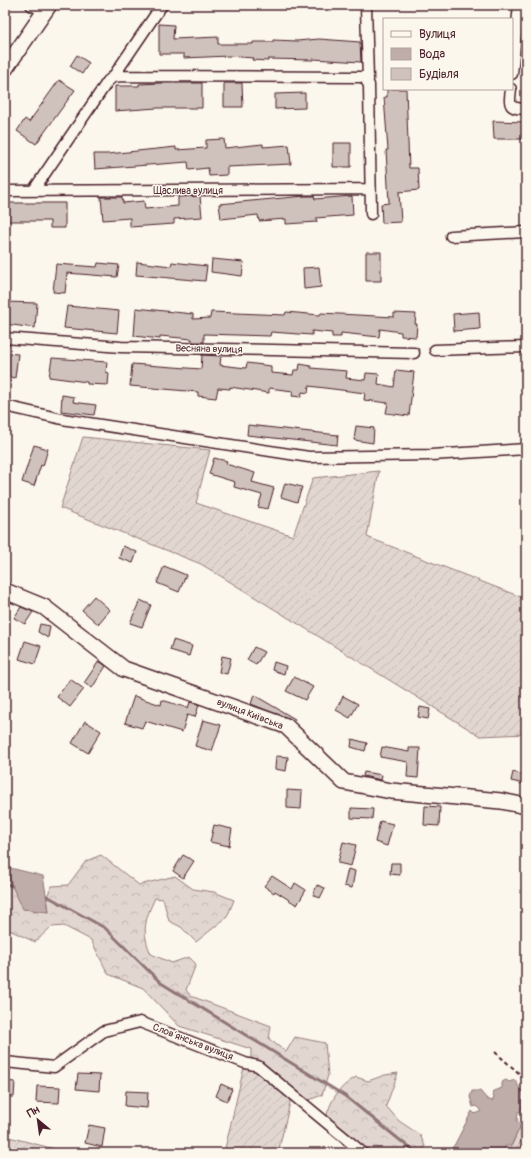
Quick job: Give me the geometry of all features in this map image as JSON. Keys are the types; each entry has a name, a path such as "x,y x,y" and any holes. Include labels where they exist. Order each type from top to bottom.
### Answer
{"street":[{"path":"33,191 162,5"},
{"path":"366,5 371,214"},
{"path":"513,68 522,18 519,5"},
{"path":"5,69 41,7"},
{"path":"113,77 364,77 368,80"},
{"path":"510,90 511,105 514,108 526,108"},
{"name":"Щаслива вулиця","path":"5,191 370,189"},
{"path":"451,236 526,232"},
{"name":"Весняна вулиця","path":"5,338 121,347 414,353"},
{"path":"435,350 526,347"},
{"path":"5,406 62,419 309,457 431,455 526,450"},
{"name":"вулиця Київська","path":"5,591 44,607 124,669 286,726 344,782 391,791 501,801 526,806"},
{"name":"Словʼянська вулиця","path":"5,1062 54,1067 104,1031 140,1022 246,1063 258,1066 363,1153"}],"path":[{"path":"495,1052 521,1075 526,1083"},
{"path":"518,1153 526,1138"}],"green space":[{"path":"83,437 210,450 196,503 293,536 313,478 379,471 367,537 526,599 526,734 480,736 201,564 60,508"},
{"path":"101,855 139,885 175,876 193,889 214,892 234,900 227,917 196,942 181,927 169,921 163,899 155,898 147,919 145,932 151,954 172,963 189,957 196,964 186,990 191,996 271,1026 269,1039 286,1052 295,1037 325,1043 328,1075 322,1095 309,1100 251,1058 251,1049 179,1026 143,988 108,974 91,940 64,926 51,927 35,942 5,928 5,866 12,886 24,909 49,912 47,896 52,886 68,885 86,861"},
{"path":"245,1063 292,1094 278,1153 224,1153"},
{"path":"398,1073 386,1106 399,1121 420,1135 425,1146 422,1153 368,1153 326,1118 330,1105 340,1089 356,1077 368,1081 385,1075"},
{"path":"526,1119 526,1137 521,1141 515,1153 507,1153 520,1127"},
{"path":"5,1136 70,1153 5,1153"}],"water":[{"path":"6,867 43,876 49,912 23,909 12,886"},
{"path":"506,1080 509,1082 515,1080 526,1099 526,1112 521,1107 521,1112 518,1112 517,1121 521,1124 519,1131 511,1146 505,1146 508,1153 448,1153 455,1144 472,1111 475,1114 481,1111 476,1106 473,1107 470,1097 472,1091 480,1091 487,1099 492,1101 494,1098 492,1092 502,1088 502,1082"}],"building":[{"path":"159,24 174,25 173,39 218,37 218,44 253,44 253,42 273,42 273,40 297,41 319,39 360,42 361,62 313,59 268,59 268,61 229,56 184,58 184,54 159,54"},
{"path":"77,55 89,63 82,74 70,66"},
{"path":"59,80 75,90 36,144 17,131 25,119 29,122"},
{"path":"202,83 202,108 157,108 115,111 115,86 139,86 139,84"},
{"path":"224,83 242,83 243,107 224,107"},
{"path":"387,90 406,90 409,168 418,168 419,190 399,192 401,222 382,223 381,204 389,203 386,150 388,150 384,97 387,97"},
{"path":"305,93 305,108 275,109 275,94"},
{"path":"493,121 526,122 526,139 494,139"},
{"path":"224,139 225,148 263,144 263,147 289,145 291,164 227,167 227,175 209,176 208,168 189,170 188,162 95,169 94,154 176,147 176,150 206,148 206,140"},
{"path":"333,143 351,143 351,167 333,167"},
{"path":"200,196 202,217 174,219 174,224 130,227 130,218 103,220 101,197 122,197 123,203 144,201 145,209 178,206 178,197"},
{"path":"314,196 315,199 352,196 353,215 316,218 317,222 286,224 286,219 259,221 258,215 221,219 219,204"},
{"path":"5,203 65,203 65,228 50,228 50,221 5,221"},
{"path":"366,252 381,252 381,281 366,281"},
{"path":"212,259 244,262 242,276 211,272"},
{"path":"137,262 171,266 172,262 207,266 205,281 136,275"},
{"path":"98,263 119,265 117,277 67,273 65,293 53,292 56,264 97,267"},
{"path":"319,267 321,287 304,289 303,268"},
{"path":"5,302 37,303 35,328 5,324"},
{"path":"67,306 119,311 117,333 64,328"},
{"path":"136,308 193,314 193,319 210,318 211,312 285,315 286,312 320,315 321,313 394,317 394,313 416,314 416,337 401,336 401,332 380,329 379,337 341,333 341,337 332,337 332,333 312,331 312,335 271,332 270,336 204,334 204,342 192,342 192,339 160,336 160,339 134,336"},
{"path":"479,312 480,329 454,331 453,314"},
{"path":"5,353 18,354 15,378 5,376"},
{"path":"202,355 221,356 220,365 246,368 247,363 271,366 271,373 293,375 294,370 299,370 300,364 311,366 311,368 347,371 346,378 365,380 366,373 379,374 378,384 394,387 396,370 414,372 409,416 386,413 388,403 364,400 365,393 309,386 308,393 302,392 301,397 292,396 293,391 269,388 269,393 230,387 230,389 218,388 216,398 198,396 198,392 130,386 132,364 201,369"},
{"path":"52,358 107,362 106,372 109,373 108,385 87,384 87,382 49,377"},
{"path":"62,395 74,397 73,402 96,405 94,415 61,411"},
{"path":"248,425 338,435 337,445 247,435"},
{"path":"356,426 374,428 373,443 354,440"},
{"path":"34,445 48,449 43,466 41,465 34,486 22,482"},
{"path":"214,458 227,461 226,464 255,473 252,482 274,488 268,509 258,507 262,495 234,487 235,482 209,474"},
{"path":"285,483 302,487 297,502 281,497"},
{"path":"123,546 137,552 133,563 119,558"},
{"path":"164,566 186,575 179,592 157,583"},
{"path":"94,596 110,610 98,624 82,610"},
{"path":"140,600 151,605 142,627 130,623"},
{"path":"21,607 33,612 25,624 14,618"},
{"path":"40,624 50,626 48,638 38,632"},
{"path":"173,640 192,646 189,656 170,650"},
{"path":"25,641 41,646 35,664 19,659"},
{"path":"254,647 264,652 256,665 247,660"},
{"path":"222,656 231,658 227,674 219,672"},
{"path":"99,661 106,666 92,688 84,683"},
{"path":"274,662 286,666 284,674 272,670"},
{"path":"294,677 313,687 305,700 286,691"},
{"path":"70,679 84,689 70,707 57,697"},
{"path":"254,695 295,719 294,721 251,704"},
{"path":"134,696 161,705 162,700 188,708 190,702 199,705 195,717 187,715 182,732 145,721 142,728 125,723"},
{"path":"343,696 358,704 350,718 336,710"},
{"path":"420,707 430,709 428,719 418,717"},
{"path":"203,720 221,725 212,751 195,746"},
{"path":"85,721 101,731 88,753 72,743"},
{"path":"352,739 367,743 365,751 351,747"},
{"path":"382,747 409,752 409,748 420,748 418,778 407,777 408,762 380,757"},
{"path":"276,756 288,757 286,771 275,769"},
{"path":"364,772 382,775 381,780 363,776"},
{"path":"513,772 525,775 524,784 511,781"},
{"path":"287,790 302,791 301,809 287,808"},
{"path":"425,806 440,807 439,826 424,825"},
{"path":"351,808 373,809 372,819 351,818"},
{"path":"380,821 393,824 387,846 375,842"},
{"path":"214,825 232,829 229,846 210,842"},
{"path":"343,842 356,845 351,866 338,863"},
{"path":"183,855 194,861 183,878 173,871"},
{"path":"391,863 400,863 400,875 390,874"},
{"path":"348,869 355,871 352,888 344,886"},
{"path":"272,876 292,889 295,883 306,890 297,905 264,886"},
{"path":"317,885 325,888 320,898 313,895"},
{"path":"78,1074 100,1075 99,1091 76,1089"},
{"path":"5,1081 15,1082 14,1097 5,1097"},
{"path":"221,1084 232,1089 227,1101 216,1096"},
{"path":"37,1086 60,1087 59,1103 36,1102"},
{"path":"126,1091 148,1092 147,1108 125,1106"},
{"path":"89,1125 105,1128 102,1147 85,1143"}],"waterway":[{"path":"5,883 12,886"},
{"path":"47,896 105,928 161,983 345,1096 416,1153"}]}
